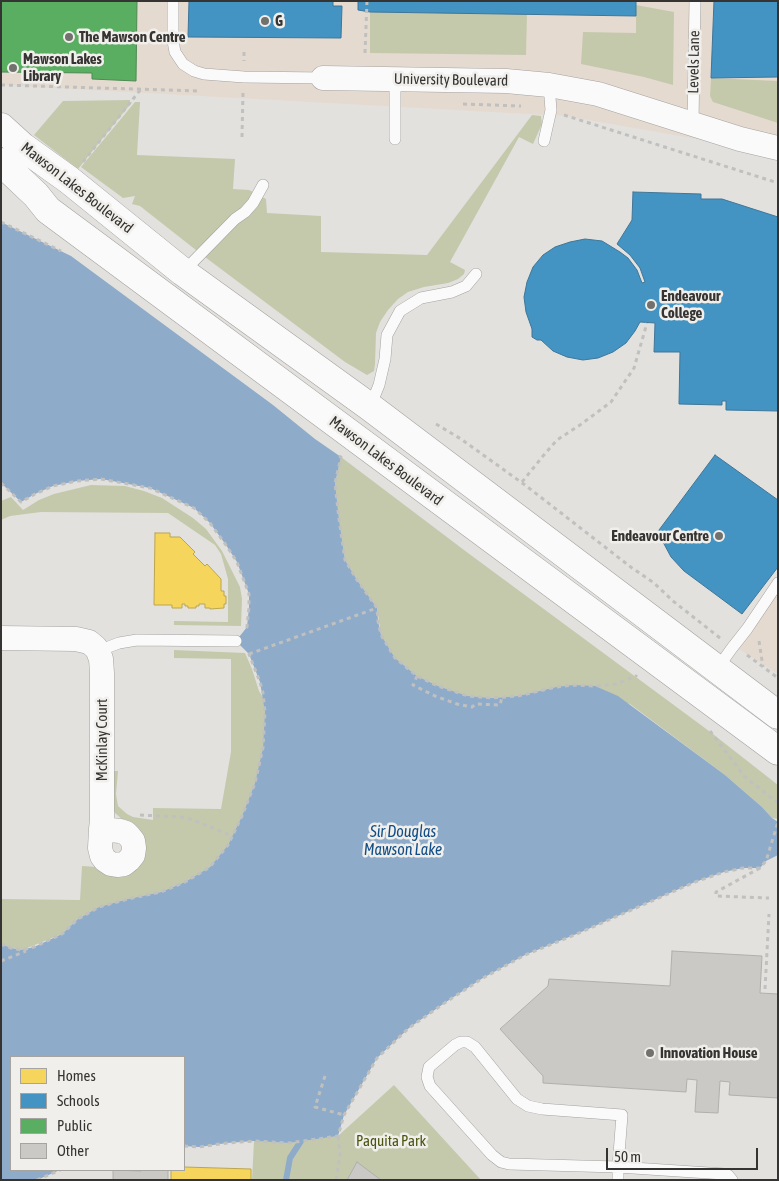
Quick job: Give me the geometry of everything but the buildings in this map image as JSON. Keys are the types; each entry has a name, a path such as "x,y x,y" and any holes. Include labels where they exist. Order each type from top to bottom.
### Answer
{"street":[{"name":"University Boulevard","path":"324,78 506,81 549,85 598,94 740,139 778,148"},
{"name":"Mawson Lakes Boulevard","path":"1,127 23,147 69,180 183,272 370,407 778,715"},
{"name":"Mawson Lakes Boulevard","path":"1,162 36,195 48,210 778,752"},
{"path":"1,185 48,210"},
{"path":"1,638 76,639 89,642 98,651"},
{"name":"McKinlay Court","path":"98,651 102,673 101,829"}],"lane":[{"name":"University Boulevard","path":"173,1 173,41 176,52 183,64 194,71 204,74 234,76 324,78"},
{"name":"Levels Lane","path":"693,123 695,1"},
{"path":"395,79 395,139"},
{"path":"544,141 551,110 549,85"},
{"path":"183,272 235,219 245,212 263,185"},
{"path":"370,407 379,385 385,359 387,335 400,311 421,298 452,292 466,286 476,274"},
{"path":"716,669 747,629 778,583"},
{"path":"98,651 119,643 137,640 236,641"},
{"path":"618,1180 618,1167 622,1115 542,1109 528,1106 517,1099 475,1047 467,1042 460,1042 455,1045 430,1067 427,1077 430,1086 492,1155 501,1162 509,1164 618,1167 724,1174 728,1175 732,1180"}],"path":[{"path":"365,53 367,1"},
{"path":"78,169 141,89"},
{"path":"1,222 62,252"},
{"path":"522,482 557,440 611,402 634,368 647,323"},
{"path":"334,452 341,457 335,483 338,519 345,560 377,608 381,635 395,658 418,676 438,686 468,696 492,698 518,696 556,687 616,684 636,676 643,681"},
{"path":"1,484 21,502 54,486 77,481 101,479 150,488 194,508 210,523 237,562 249,594 246,627 236,641 249,654 260,682 265,712 263,748 255,783 228,845 210,867 185,882 162,892 99,907 78,919 62,934 1,961"},
{"path":"249,654 377,608"},
{"path":"418,676 413,685 434,696 457,704 472,707 476,704 500,705 502,697"},
{"path":"709,731 745,777 778,803"},
{"path":"769,898 716,896 716,892 760,868 766,861 778,822"},
{"path":"336,1180 340,1155 338,1136 344,1115 377,1058 409,1028 483,978 525,955 695,882 724,872 743,868 760,868"},
{"path":"765,989 768,914"},
{"path":"1,944 22,950 34,948"},
{"path":"324,1076 315,1106 344,1115"},
{"path":"185,1146 199,1147 227,1142 289,1143 338,1136"},
{"path":"37,1180 58,1171"}],"shaded area":[{"path":"1,1 778,1 778,153 565,116 1,85"},
{"path":"778,590 778,674 734,646"}],"green space":[{"path":"636,5 674,12 673,85 581,64 583,32 636,33"},
{"path":"370,12 527,14 526,55 370,53"},
{"path":"711,78 778,81 778,123 713,102 710,96"},
{"path":"130,100 132,102 78,169 34,135 63,101"},
{"path":"135,102 140,102 137,155 235,159 233,189 249,190 266,199 267,213 321,216 321,252 427,255 532,115 541,116 542,124 533,144 519,137 450,262 465,270 464,274 448,283 408,292 398,299 380,322 376,333 374,371 367,375 345,362 140,206 132,204 135,196 123,198 81,167"},
{"path":"341,457 709,731 778,785 778,819 772,818 725,775 630,704 556,687 518,696 492,698 468,696 438,686 417,676 395,658 381,635 377,608 345,560 335,483"},
{"path":"91,485 125,486 144,491 162,498 193,518 206,529 222,551 240,587 242,599 241,626 174,625 174,621 228,622 228,579 221,554 215,545 168,513 41,512 10,516 1,520 1,501 11,497 23,510 39,500 54,494"},
{"path":"174,650 245,653 259,691 264,699 265,729 260,763 255,783 228,845 210,867 185,882 161,892 99,907 78,919 62,934 22,950 1,944 1,899 80,900 82,866 97,867 103,871 141,832 137,827 115,813 111,804 111,771 118,771 116,794 118,806 133,817 153,820 153,808 221,809 231,752 231,659 174,658"},
{"name":"Paquita Park","path":"394,1085 481,1180 252,1180 254,1141 289,1143 338,1136"}],"water":[{"name":"Sir Douglas Mawson Lake","path":"1,222 71,256 341,457 335,483 345,560 377,608 381,635 395,658 417,676 438,686 468,696 492,698 518,696 556,687 574,685 595,686 618,696 725,775 778,822 778,855 766,861 760,868 743,868 724,872 695,882 525,955 483,978 409,1028 377,1058 344,1115 338,1136 289,1143 254,1141 199,1147 185,1146 185,1056 10,1056 10,1171 58,1171 37,1180 1,1180 1,944 21,950 34,947 62,934 78,919 99,907 161,892 185,882 210,867 228,845 255,783 263,748 265,712 260,682 249,654 236,641 247,627 249,594 237,562 210,523 194,508 150,488 101,479 53,486 21,502 1,483"}],"waterway":[{"path":"286,1180 290,1158 301,1141"}],"place":[{"name":"G","path":"265,21"},
{"name":"The Mawson Centre","path":"69,37"},
{"name":"Mawson Lakes Library","path":"13,68"},
{"name":"Endeavour College","path":"651,305"},
{"name":"Endeavour Centre","path":"719,536"},
{"name":"Innovation House","path":"650,1053"}]}
